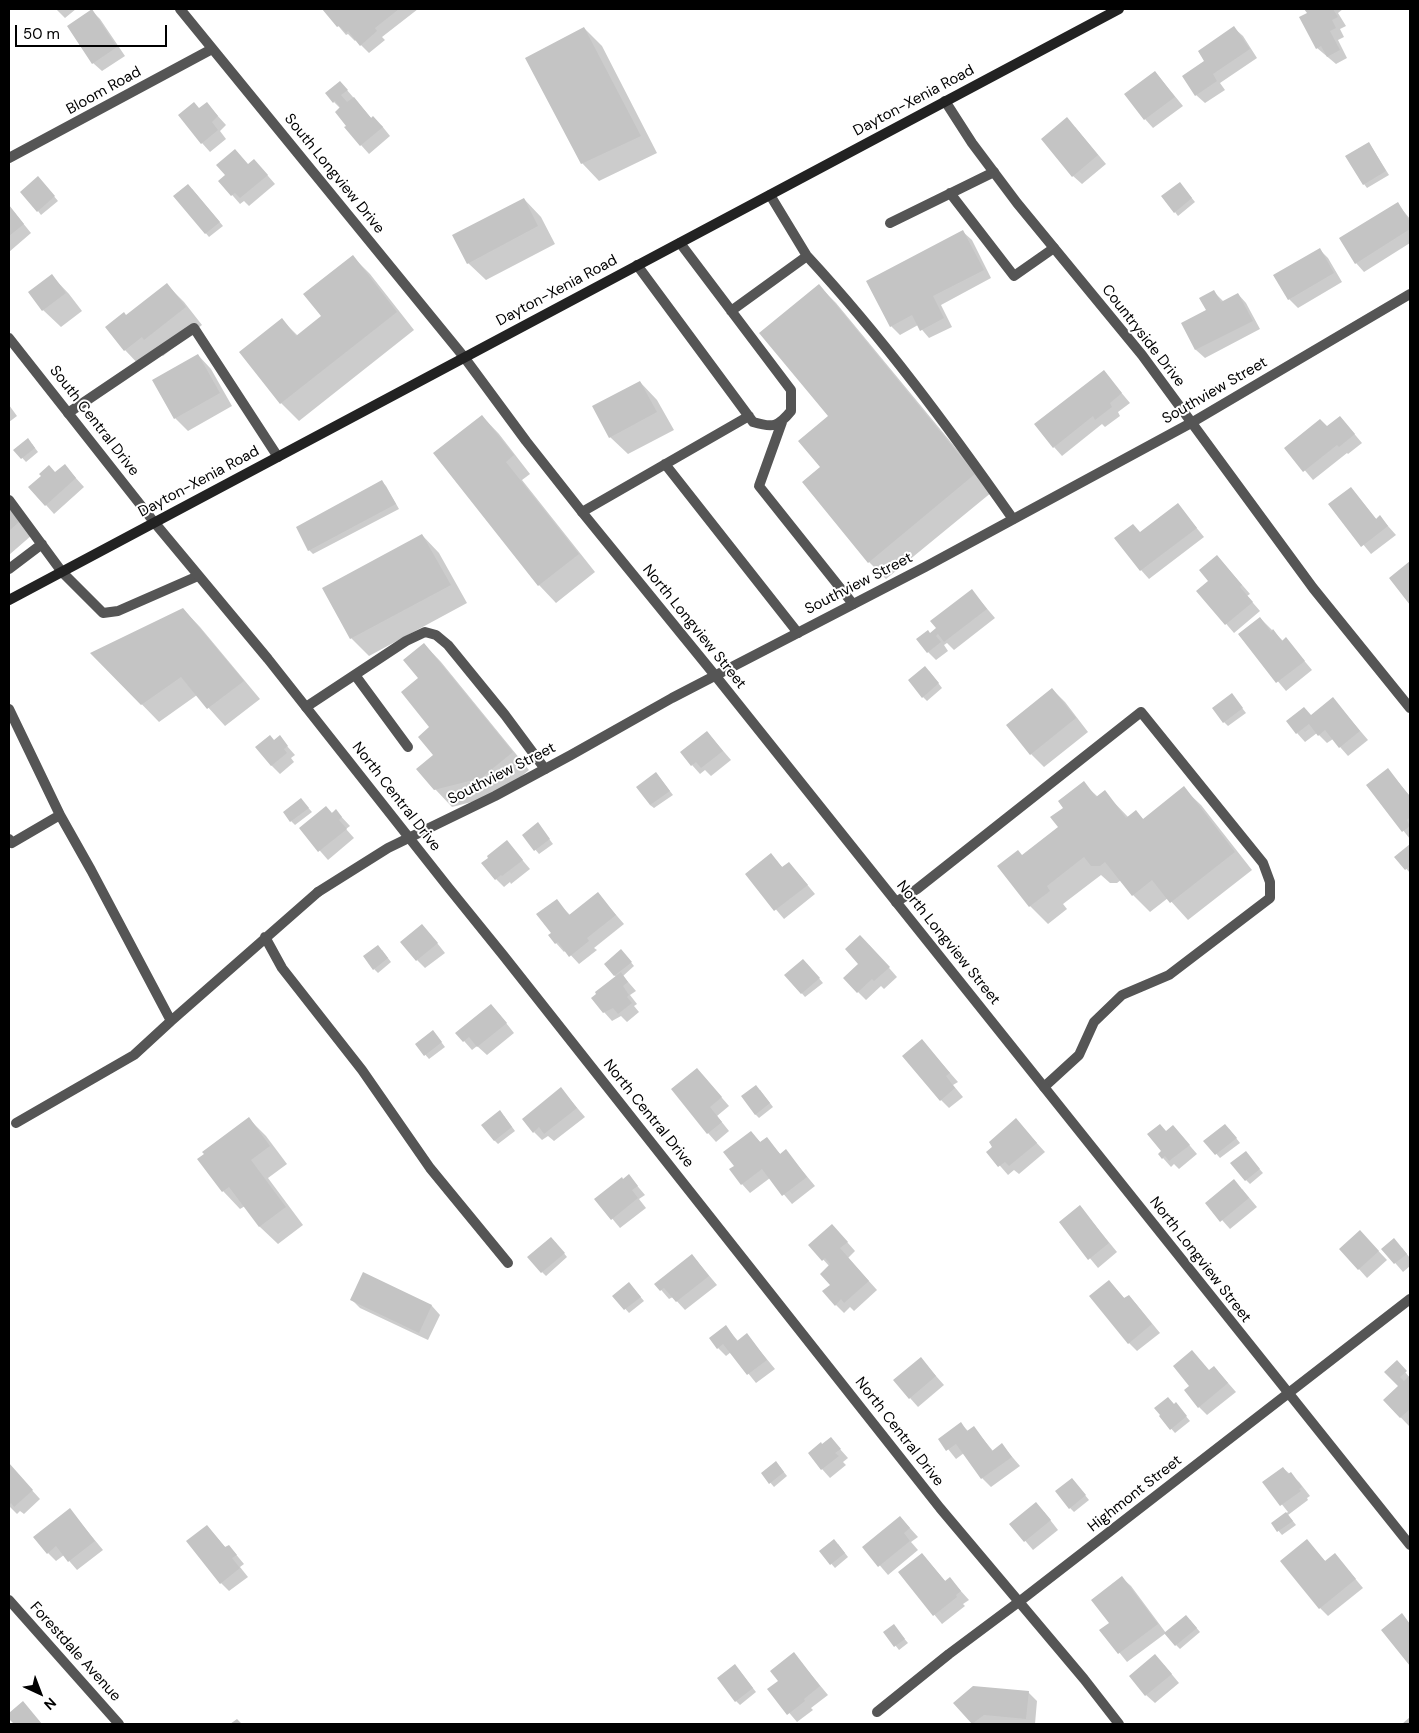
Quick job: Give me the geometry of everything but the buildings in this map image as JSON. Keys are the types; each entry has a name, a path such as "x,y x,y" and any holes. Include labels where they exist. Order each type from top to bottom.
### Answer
{"main road":[{"name":"Dayton-Xenia Road","path":"9,600 1119,9"}],"street":[{"name":"South Longview Drive","path":"180,9 464,358"},
{"name":"Bloom Road","path":"9,158 212,49"},
{"name":"Countryside Drive","path":"945,101 972,143 994,172 1142,355 1313,588 1410,708"},
{"path":"890,222 994,172"},
{"path":"950,194 1014,276 1054,248"},
{"path":"770,195 807,256 845,297 958,441 1013,519"},
{"path":"680,243 791,390 791,411 782,422 759,486 853,604"},
{"path":"731,311 807,256"},
{"path":"637,265 753,422 769,427 782,422"},
{"name":"Southview Street","path":"16,1123 134,1055 318,892 388,848 545,769 715,676 1191,423 1410,294"},
{"path":"68,413 194,328 278,456"},
{"name":"South Central Drive","path":"9,338 154,522"},
{"name":"North Longview Street","path":"464,358 582,512 1410,1546"},
{"path":"582,512 749,416"},
{"path":"665,464 798,633"},
{"path":"9,500 62,572 103,612 118,611 198,576"},
{"name":"North Central Drive","path":"154,522 306,707 940,1508 1119,1724"},
{"path":"9,569 42,544"},
{"path":"306,707 406,641 425,632 436,635 448,645 505,715 545,769"},
{"path":"355,675 408,747"},
{"path":"9,708 60,815 171,1021"},
{"path":"896,902 917,889 1141,712 1263,863 1270,882 1270,898 1169,975 1122,995 1094,1022 1079,1055 1044,1087"},
{"path":"9,839 12,843 60,815"},
{"path":"265,938 282,968 362,1070 430,1168 508,1263"},
{"name":"Highmont Street","path":"877,1712 949,1654 1288,1395 1410,1299"},
{"name":"Forestdale Avenue","path":"9,1600 120,1724"}]}
